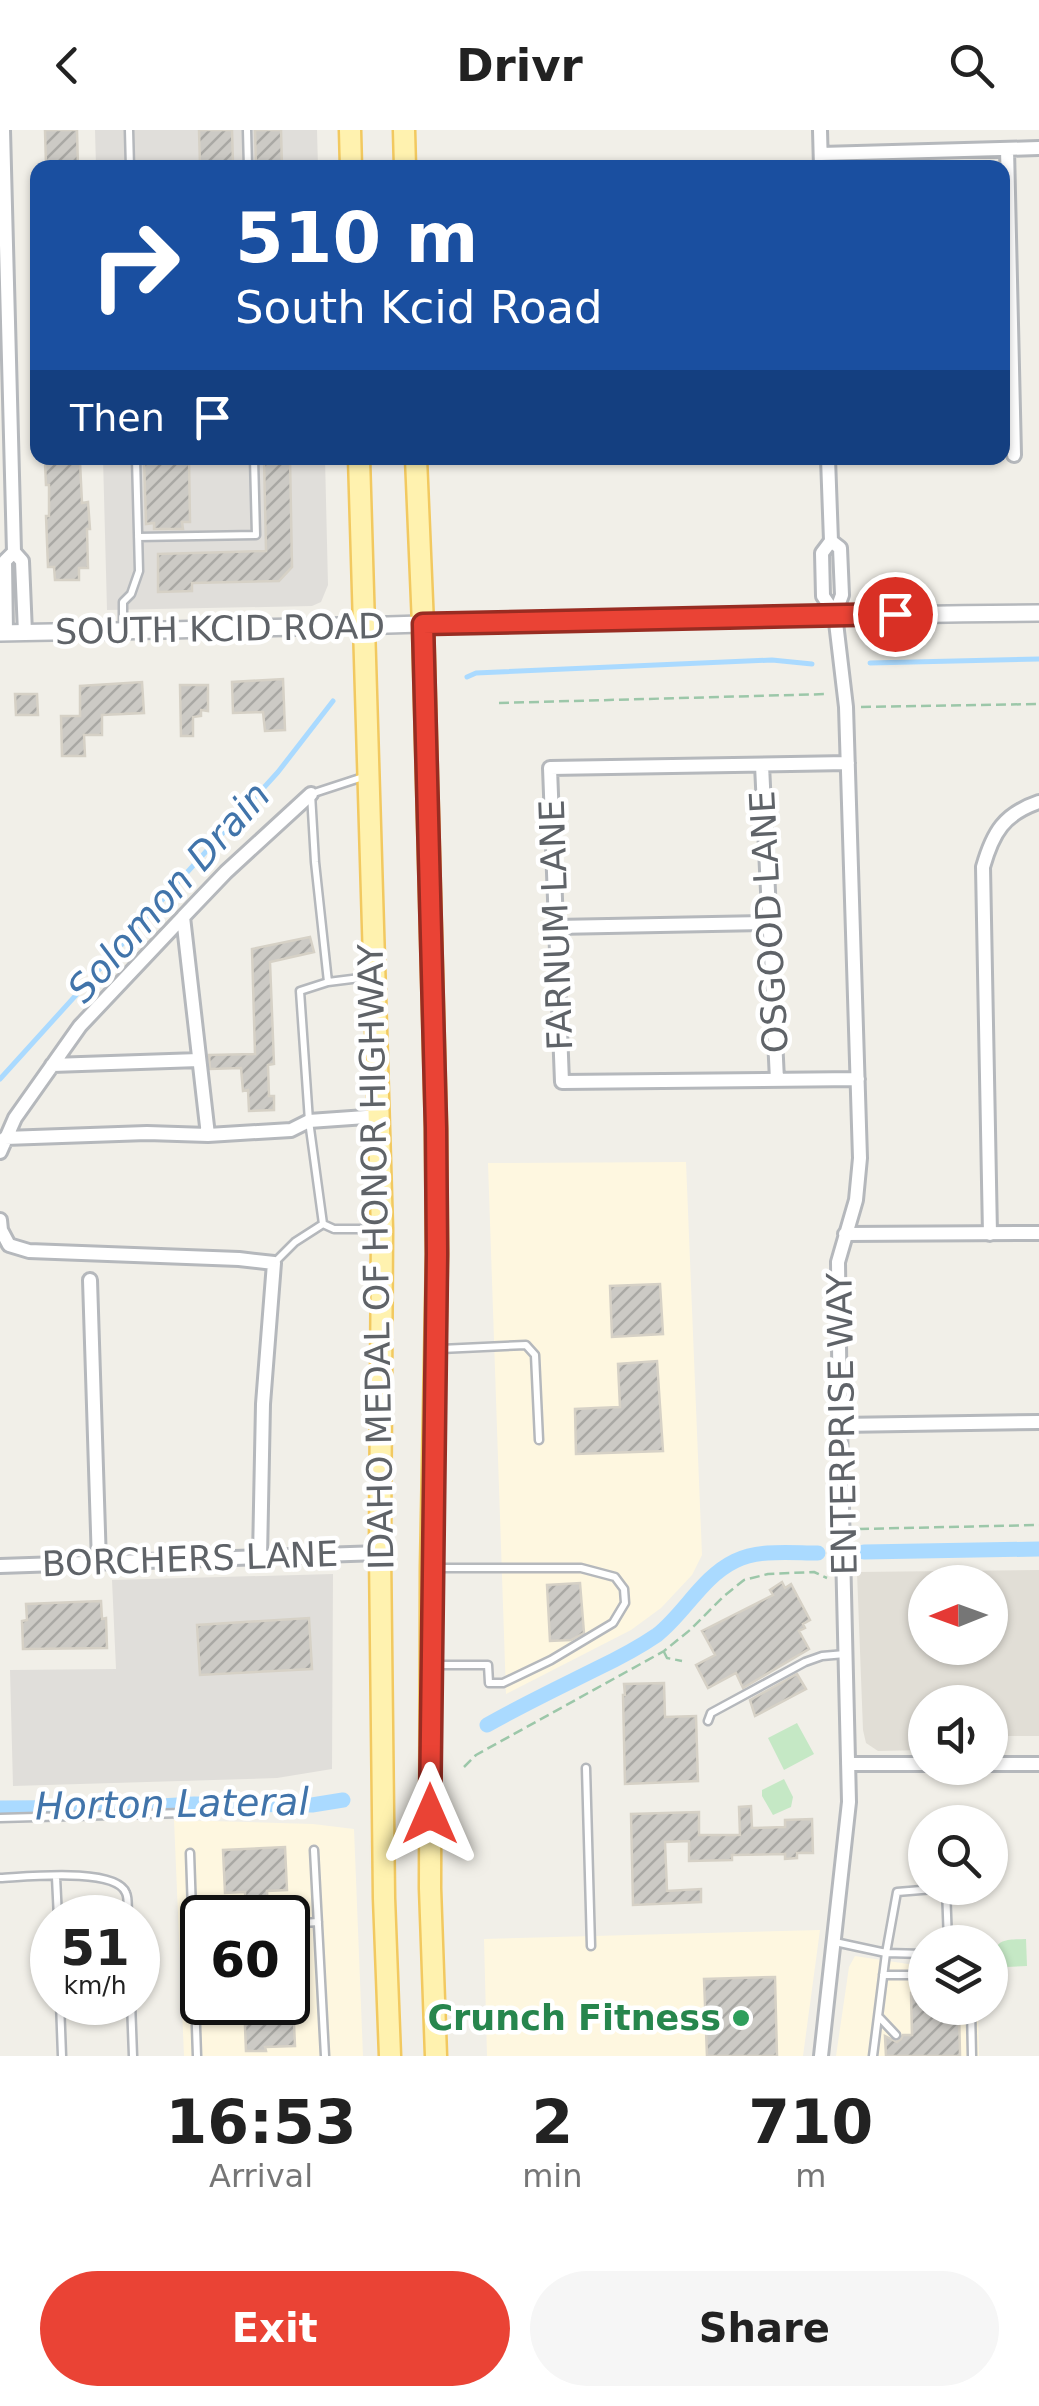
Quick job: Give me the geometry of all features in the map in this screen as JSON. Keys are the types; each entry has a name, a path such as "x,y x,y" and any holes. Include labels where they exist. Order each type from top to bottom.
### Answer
{"main road":[{"path":"350,130 351,160"},
{"path":"404,130 405,160"},
{"name":"IDAHO MEDAL OF HONOR HIGHWAY","path":"358,465 380,1116 380,1553 390,2056"},
{"name":"IDAHO MEDAL OF HONOR HIGHWAY","path":"416,465 436,1128 430,1665 430,1888 436,2056"}],"street":[{"path":"3,130 2,215 14,552 22,561 25,633"},
{"path":"820,130 821,160"},
{"path":"836,160 1039,148"},
{"path":"1007,149 1007,160"},
{"path":"1010,280 1014,455"},
{"name":"ENTERPRISE WAY","path":"820,2056 849,1802 838,1262 856,1200 860,1158 846,707 835,614 842,595 840,548 831,541 828,465"},
{"path":"3,633 5,561 14,552"},
{"name":"SOUTH KCID ROAD","path":"3,633 1039,613"},
{"path":"762,764 848,763"},
{"name":"FARNUM LANE","path":"762,764 550,768 562,1082 776,1080"},
{"name":"OSGOOD LANE","path":"762,764 776,1080"},
{"path":"0,1152 15,1118 80,1026 226,872 311,794"},
{"path":"990,1234 983,867 990,842 1006,820 1021,808 1039,802"},
{"path":"183,917 208,1134"},
{"path":"556,927 769,923"},
{"path":"52,1065 199,1060"},
{"path":"776,1080 858,1079"},
{"path":"5,1138 291,1130 310,1122 380,1116"},
{"path":"0,1220 0,1230 9,1245 29,1252 100,1252 274,1263 263,1404 260,1557"},
{"path":"845,1234 1039,1234"},
{"path":"90,1280 99,1563"},
{"path":"840,1425 1039,1422"},
{"name":"BORCHERS LANE","path":"0,1566 380,1553"},
{"path":"848,1764 908,1764"},
{"path":"1008,1764 1039,1764"}],"lane":[{"path":"129,130 130,160"},
{"path":"247,130 248,160"},
{"path":"124,631 124,602 131,594 138,571 136,465"},
{"path":"138,537 256,535 254,465"},
{"path":"328,982 311,794 367,776"},
{"path":"322,1224 300,991 328,982 374,976"},
{"path":"322,1224 334,1229 382,1229"},
{"path":"274,1263 294,1242 322,1224"},
{"path":"435,1349 526,1345 535,1355 539,1440"},
{"path":"430,1665 488,1665 489,1683 503,1682 589,1640 613,1624 624,1603 624,1590 615,1578 581,1568 431,1568"},
{"path":"708,1721 711,1713 805,1662 845,1654"},
{"path":"586,1768 591,1946"},
{"path":"0,1818 183,1813"},
{"path":"314,1850 325,2056"},
{"path":"190,1854 192,1895"},
{"path":"0,1878 94,1876 116,1881 127,1895"},
{"path":"56,1877 57,1895"},
{"path":"874,2056 897,1892 946,1888 947,1925"},
{"path":"310,1923 318,1922"},
{"path":"835,1942 908,1954"},
{"path":"883,1975 908,1976"},
{"path":"879,2017 896,2035"},
{"path":"61,2025 62,2056"},
{"path":"132,2025 133,2056"},
{"path":"197,2025 198,2056"},
{"path":"971,2025 972,2056"}],"path":[{"path":"499,703 828,694"},
{"path":"860,707 1039,704"},
{"path":"842,1529 1039,1525"},
{"path":"464,1767 476,1755 664,1651 744,1580 814,1572 826,1578 843,1578"},
{"path":"664,1651 667,1658 682,1660"}],"shaded area":[{"path":"95,130 317,130 318,160 96,160"},
{"path":"103,465 325,465 328,585 321,602 312,606 107,610"},
{"path":"686,1162 702,1555 692,1575 661,1608 631,1630 506,1694 488,1163"},
{"path":"1008,1570 1039,1570 1039,1736 1008,1736 1008,1685 908,1685 908,1750 878,1751 866,1743 857,1572 908,1571 908,1665 1008,1665"},
{"path":"333,1574 332,1769 277,1778 13,1786 10,1670 116,1669 112,1580"},
{"path":"174,1820 354,1829 363,2056 184,2056 183,2025 310,2025 310,1895 180,1895 180,1962"},
{"path":"820,1930 803,2056 487,2056 484,1939"},
{"path":"855,1956 908,1964 908,2025 978,2025 979,2056 836,2056 849,1967"}],"green space":[{"path":"797,1723 814,1754 784,1770 768,1738"},
{"path":"784,1779 793,1797 791,1807 773,1815 762,1790"},
{"path":"1026,1939 1027,1966 1008,1967 1011,1940"}],"building":[{"path":"45,130 77,130 78,160 46,160"},
{"path":"199,130 232,130 233,160 200,160"},
{"path":"255,130 281,130 282,160 256,160"},
{"path":"45,465 80,465 82,503 88,502 90,529 88,568 79,568 79,580 55,580 54,567 48,567"},
{"path":"144,465 189,465 190,522 182,522 183,529 154,529 154,523 146,524"},
{"path":"264,465 290,465 292,567 279,581 192,583 192,591 158,592 158,554 266,551"},
{"path":"283,679 285,730 265,731 263,712 233,713 232,682"},
{"path":"142,682 144,713 102,715 102,735 84,735 85,756 62,756 61,716 80,716 80,686"},
{"path":"180,685 208,685 208,711 201,710 201,716 193,717 193,736 181,736"},
{"path":"15,694 37,694 38,715 16,715"},
{"path":"310,937 314,952 270,962 274,1064 268,1065 269,1096 274,1096 274,1110 249,1111 241,1068 210,1069 209,1055 255,1054 252,949"},
{"path":"660,1284 663,1334 612,1337 610,1286"},
{"path":"657,1361 663,1451 576,1454 575,1409 620,1407 618,1364"},
{"path":"782,1582 785,1588 791,1584 810,1620 799,1631 809,1649 743,1688 736,1673 708,1688 696,1665 715,1655 702,1631 773,1595 770,1590"},
{"path":"580,1583 584,1633 571,1640 550,1641 547,1585"},
{"path":"101,1601 107,1648 23,1649 26,1604"},
{"path":"309,1618 312,1669 200,1675 197,1625"},
{"path":"797,1674 806,1689 755,1716 750,1700"},
{"path":"664,1683 665,1717 696,1716 698,1781 625,1784 624,1684"},
{"path":"751,1806 752,1828 785,1827 785,1820 812,1819 813,1853 797,1853 797,1858 785,1859 785,1854 732,1855 732,1860 689,1861 689,1841 665,1842 667,1891 701,1889 701,1902 633,1905 631,1814 699,1812 699,1835 740,1835 739,1807"},
{"path":"285,1847 287,1890 267,1891 267,1895 225,1893 223,1850"},
{"name":"Crunch Fitness","path":"775,1977 777,2056 707,2056 704,1979"},
{"path":"245,2025 294,2025 295,2046 246,2051"},
{"path":"912,2025 959,2025 960,2056 886,2056 885,2036 897,2042 903,2035 912,2035"}],"waterway":[{"name":"Solomon Drain","path":"870,663 1039,659"},
{"name":"Solomon Drain","path":"467,677 476,673 772,660 812,664"},
{"name":"Solomon Drain","path":"0,1079 278,772 333,701"},
{"name":"Horton Lateral","path":"864,1552 1039,1549"},
{"name":"Horton Lateral","path":"487,1725 650,1640 713,1576 735,1561 765,1553 818,1553"},
{"name":"Horton Lateral","path":"0,1808 312,1805 343,1800"}],"place":[{"name":"Crunch Fitness","path":"741,2018"}],"route":[{"path":"430,1814 437,1254 423,624 895,614"}]}
